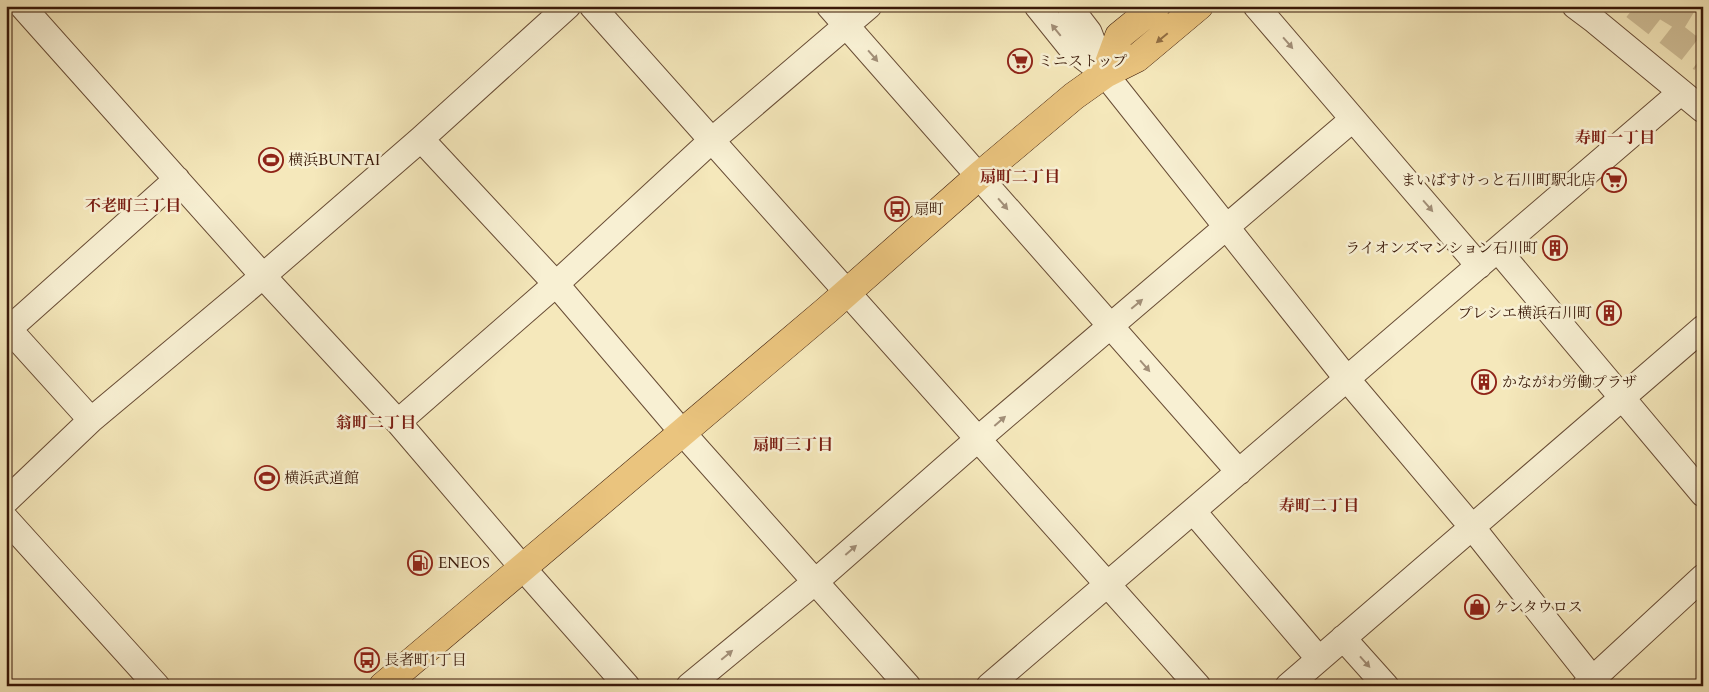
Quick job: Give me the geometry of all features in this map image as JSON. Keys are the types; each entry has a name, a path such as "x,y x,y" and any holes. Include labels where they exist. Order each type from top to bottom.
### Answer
{"main road":[{"path":"383,686 848,292 979,176 1074,96 1105,74 1137,58 1199,6"},
{"path":"1105,74 1119,36 1147,11"}],"street":[{"path":"6,16 21,6 398,422 627,686"},
{"path":"6,502 91,420 264,276 421,139 568,6"},
{"path":"592,6 1198,686"},
{"path":"829,6 1239,472"},
{"path":"398,422 556,284 711,141 869,6"},
{"path":"1037,6 1070,47 1105,74 1347,379 1472,527 1592,684 1703,578"},
{"path":"1068,6 1089,32 1105,74"},
{"path":"1256,6 1479,266"},
{"path":"1575,6 1703,110"},
{"path":"989,686 1681,92"},
{"path":"689,686 815,582 978,439 1353,119"},
{"path":"421,139 556,284 682,432 908,686"},
{"path":"91,420 8,328 176,178"},
{"path":"1498,250 1703,494"},
{"path":"1288,686 1703,328"},
{"path":"1193,511 1319,659"},
{"path":"6,519 157,686"},
{"path":"1343,638 1386,686"}],"tunnel":[{"path":"1635,6 1703,59"},
{"path":"1665,6 1703,29"}],"place":[{"name":"ミニストップ","path":"1020,61"},
{"name":"横浜BUNTAI","path":"271,160"},
{"name":"まいばすけっと石川町駅北店","path":"1614,180"},
{"name":"扇町","path":"897,209"},
{"name":"ライオンズマンション石川町","path":"1555,248"},
{"name":"プレシエ横浜石川町","path":"1609,313"},
{"name":"かながわ労働プラザ","path":"1484,382"},
{"name":"横浜武道館","path":"267,478"},
{"name":"ENEOS","path":"420,563"},
{"name":"ケンタウロス","path":"1477,607"},
{"name":"長者町1丁目","path":"367,660"}],"district":[{"name":"寿町一丁目","path":"1615,137"},
{"name":"扇町二丁目","path":"1020,176"},
{"name":"不老町三丁目","path":"133,205"},
{"name":"翁町二丁目","path":"376,422"},
{"name":"扇町三丁目","path":"793,444"},
{"name":"寿町二丁目","path":"1319,505"}]}
